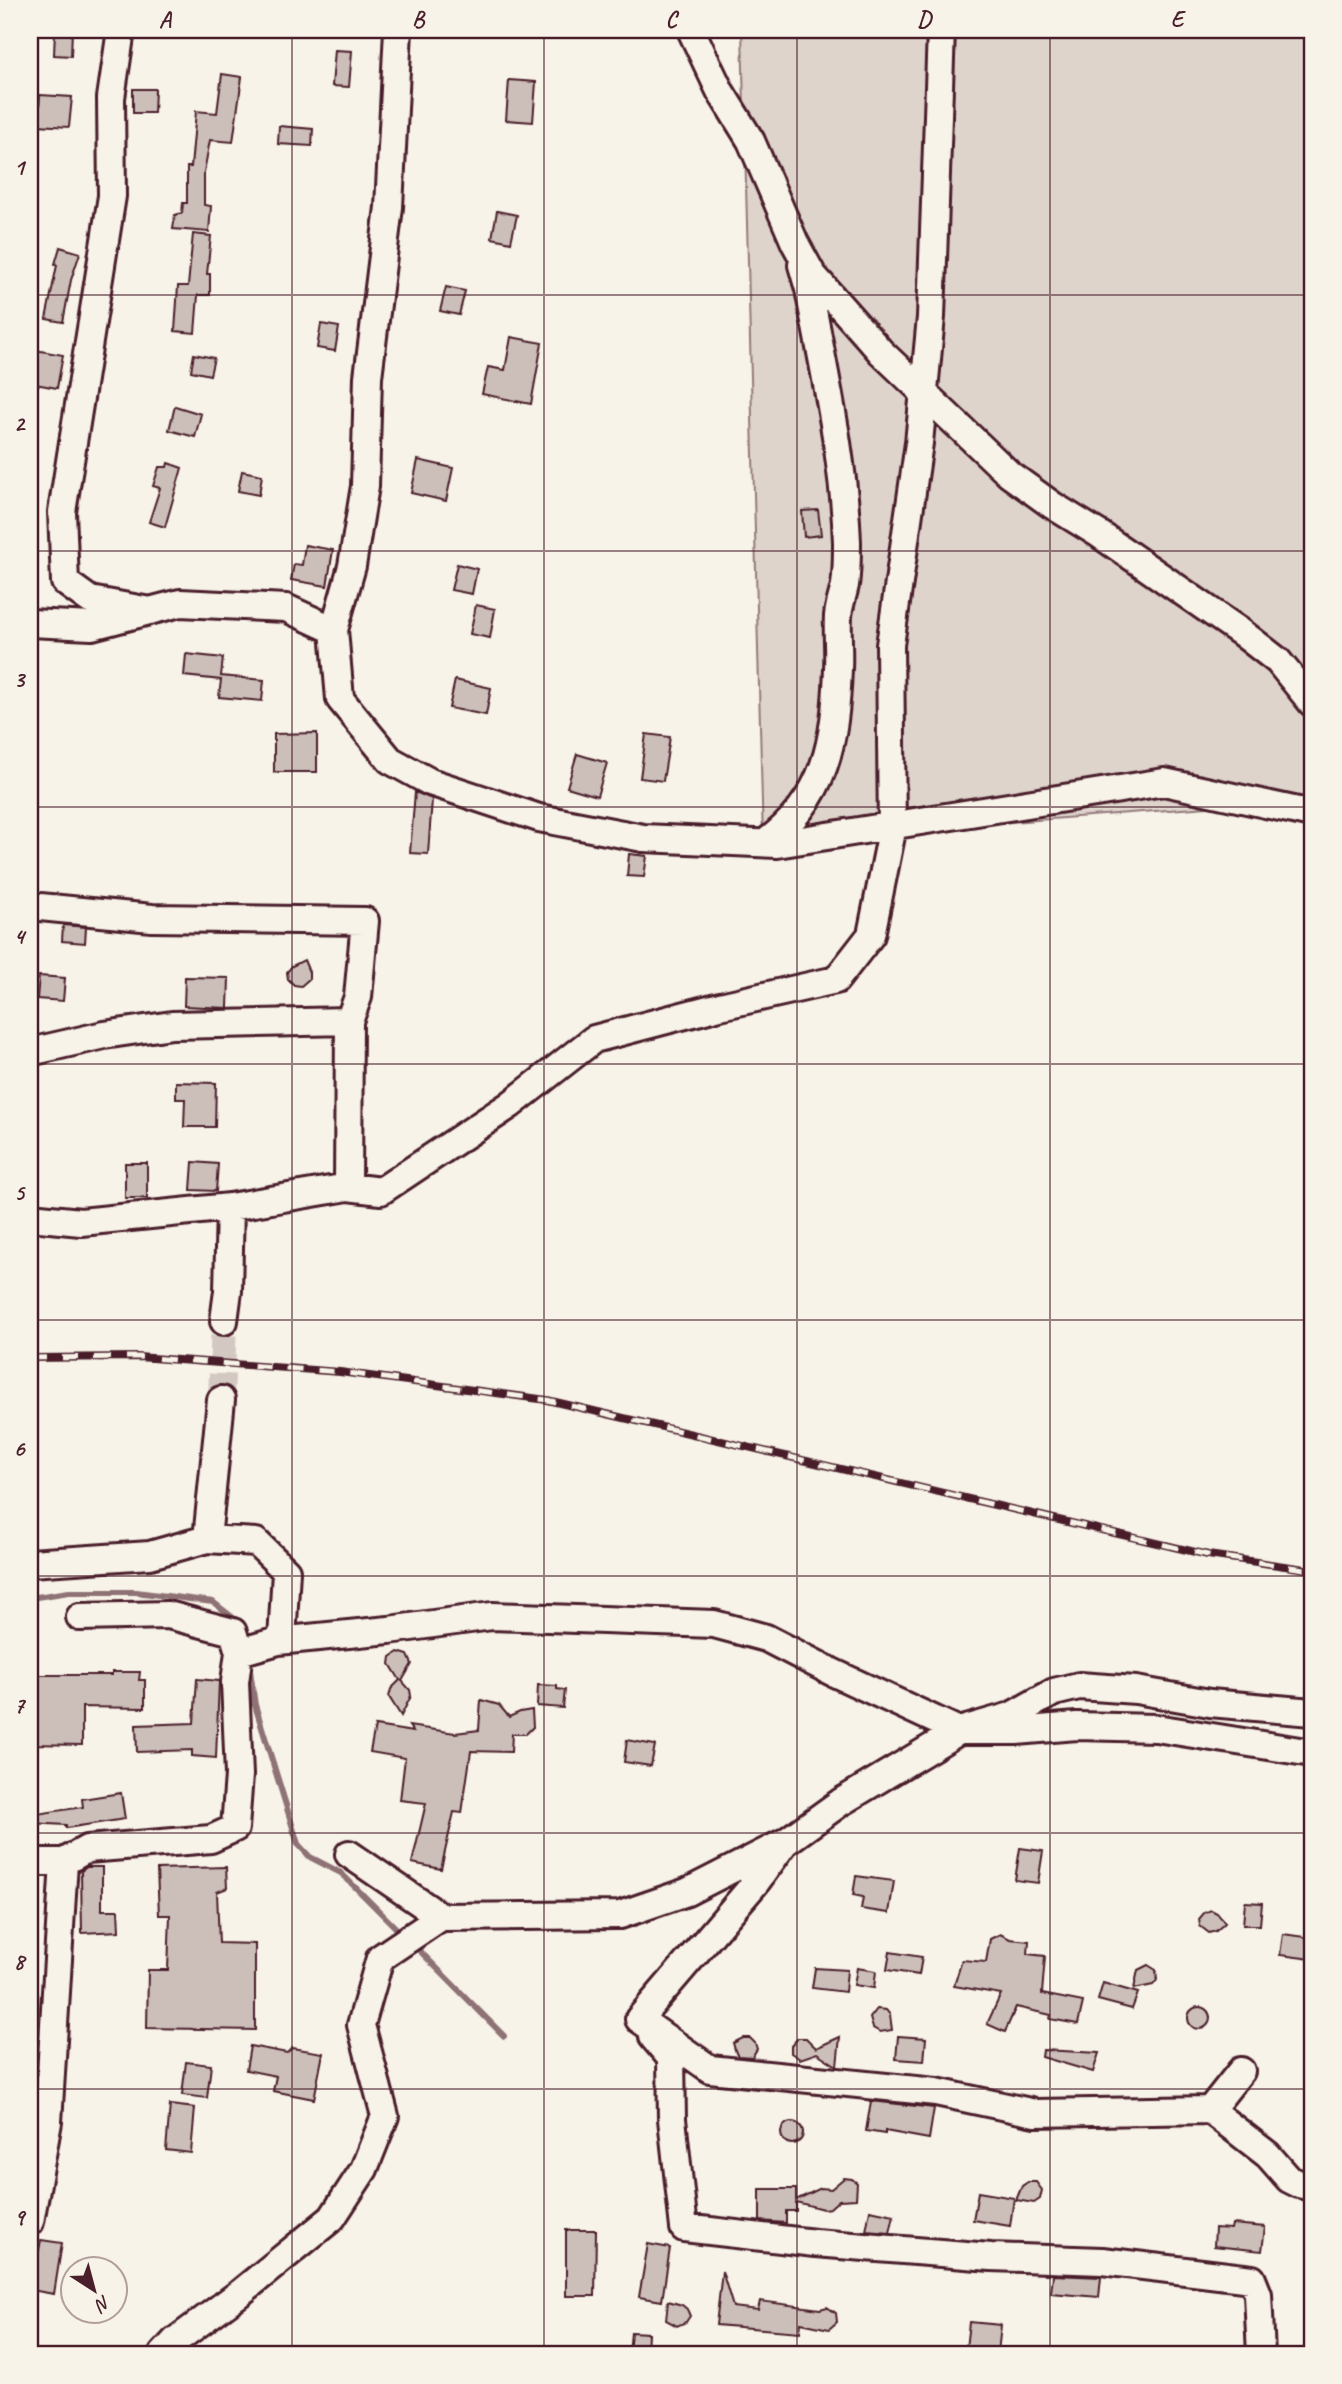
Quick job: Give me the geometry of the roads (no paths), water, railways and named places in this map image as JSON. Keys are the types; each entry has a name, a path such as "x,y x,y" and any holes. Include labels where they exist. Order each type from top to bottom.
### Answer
{"street":[{"path":"121,30 111,99 112,196 62,512 65,582 90,600 150,611"},
{"path":"398,30 389,206 368,377 365,485 352,566 334,630 340,699 390,760 430,782 539,818 643,838 777,844 1164,782 1312,814"},
{"path":"691,30 720,91 751,141 795,243 812,274 881,352 1009,474 1260,647 1278,662 1312,702"},
{"path":"30,1217 81,1222 230,1207 348,1187 382,1191 510,1105 594,1039 720,1006 836,980 871,934 892,825 890,645 919,443 931,317 941,30"},
{"path":"765,843 777,835 804,807 816,788 830,747 838,670 838,614 846,581 847,541 838,457 809,289 795,243"},
{"path":"30,624 92,626 180,603 286,608 334,630"},
{"path":"30,906 152,918 365,920 358,997 349,1021 348,1187"},
{"path":"30,1052 104,1035 172,1025 349,1021"},
{"path":"224,1321 228,1291 230,1207"},
{"path":"206,1539 220,1400"},
{"path":"30,1563 150,1555 206,1539 256,1542 286,1571 282,1640"},
{"path":"80,1617 168,1615 233,1632 245,1650"},
{"path":"245,1650 282,1640 389,1630 492,1616 714,1623 766,1638 959,1731 1016,1731 1077,1726 1156,1728 1312,1753"},
{"path":"30,1863 64,1862 88,1849 211,1839 235,1828 239,1774 235,1682 245,1650"},
{"path":"163,2354 175,2341 240,2293 331,2218 363,2169 385,2116 360,2025 380,1958 440,1917 620,1915 687,1892 786,1841 841,1802 959,1731 1011,1716 1054,1692 1079,1686 1136,1690 1210,1703 1312,1712"},
{"path":"1156,1728 1210,1703"},
{"path":"639,2019 757,1881 786,1841"},
{"path":"349,1854 440,1917"},
{"path":"30,2222 64,1862"},
{"path":"639,2019 710,2070 936,2091 1035,2113 1210,2110 1268,2155 1289,2179 1312,2187"},
{"path":"639,2019 671,2058 672,2119 684,2228 815,2244 991,2257 1102,2261 1252,2279 1258,2294 1261,2354"},
{"path":"1210,2110 1241,2071"}],"waterway":[{"path":"30,1598 69,1592 136,1592 213,1602 240,1623"},
{"path":"249,1664 255,1705 298,1844 310,1857 341,1873 404,1936"},
{"path":"412,1943 504,2036"}],"tunnel":[{"path":"221,1400 224,1321"}],"railway":[{"path":"30,1358 138,1357 340,1372 547,1400 1208,1555 1312,1570"}]}
